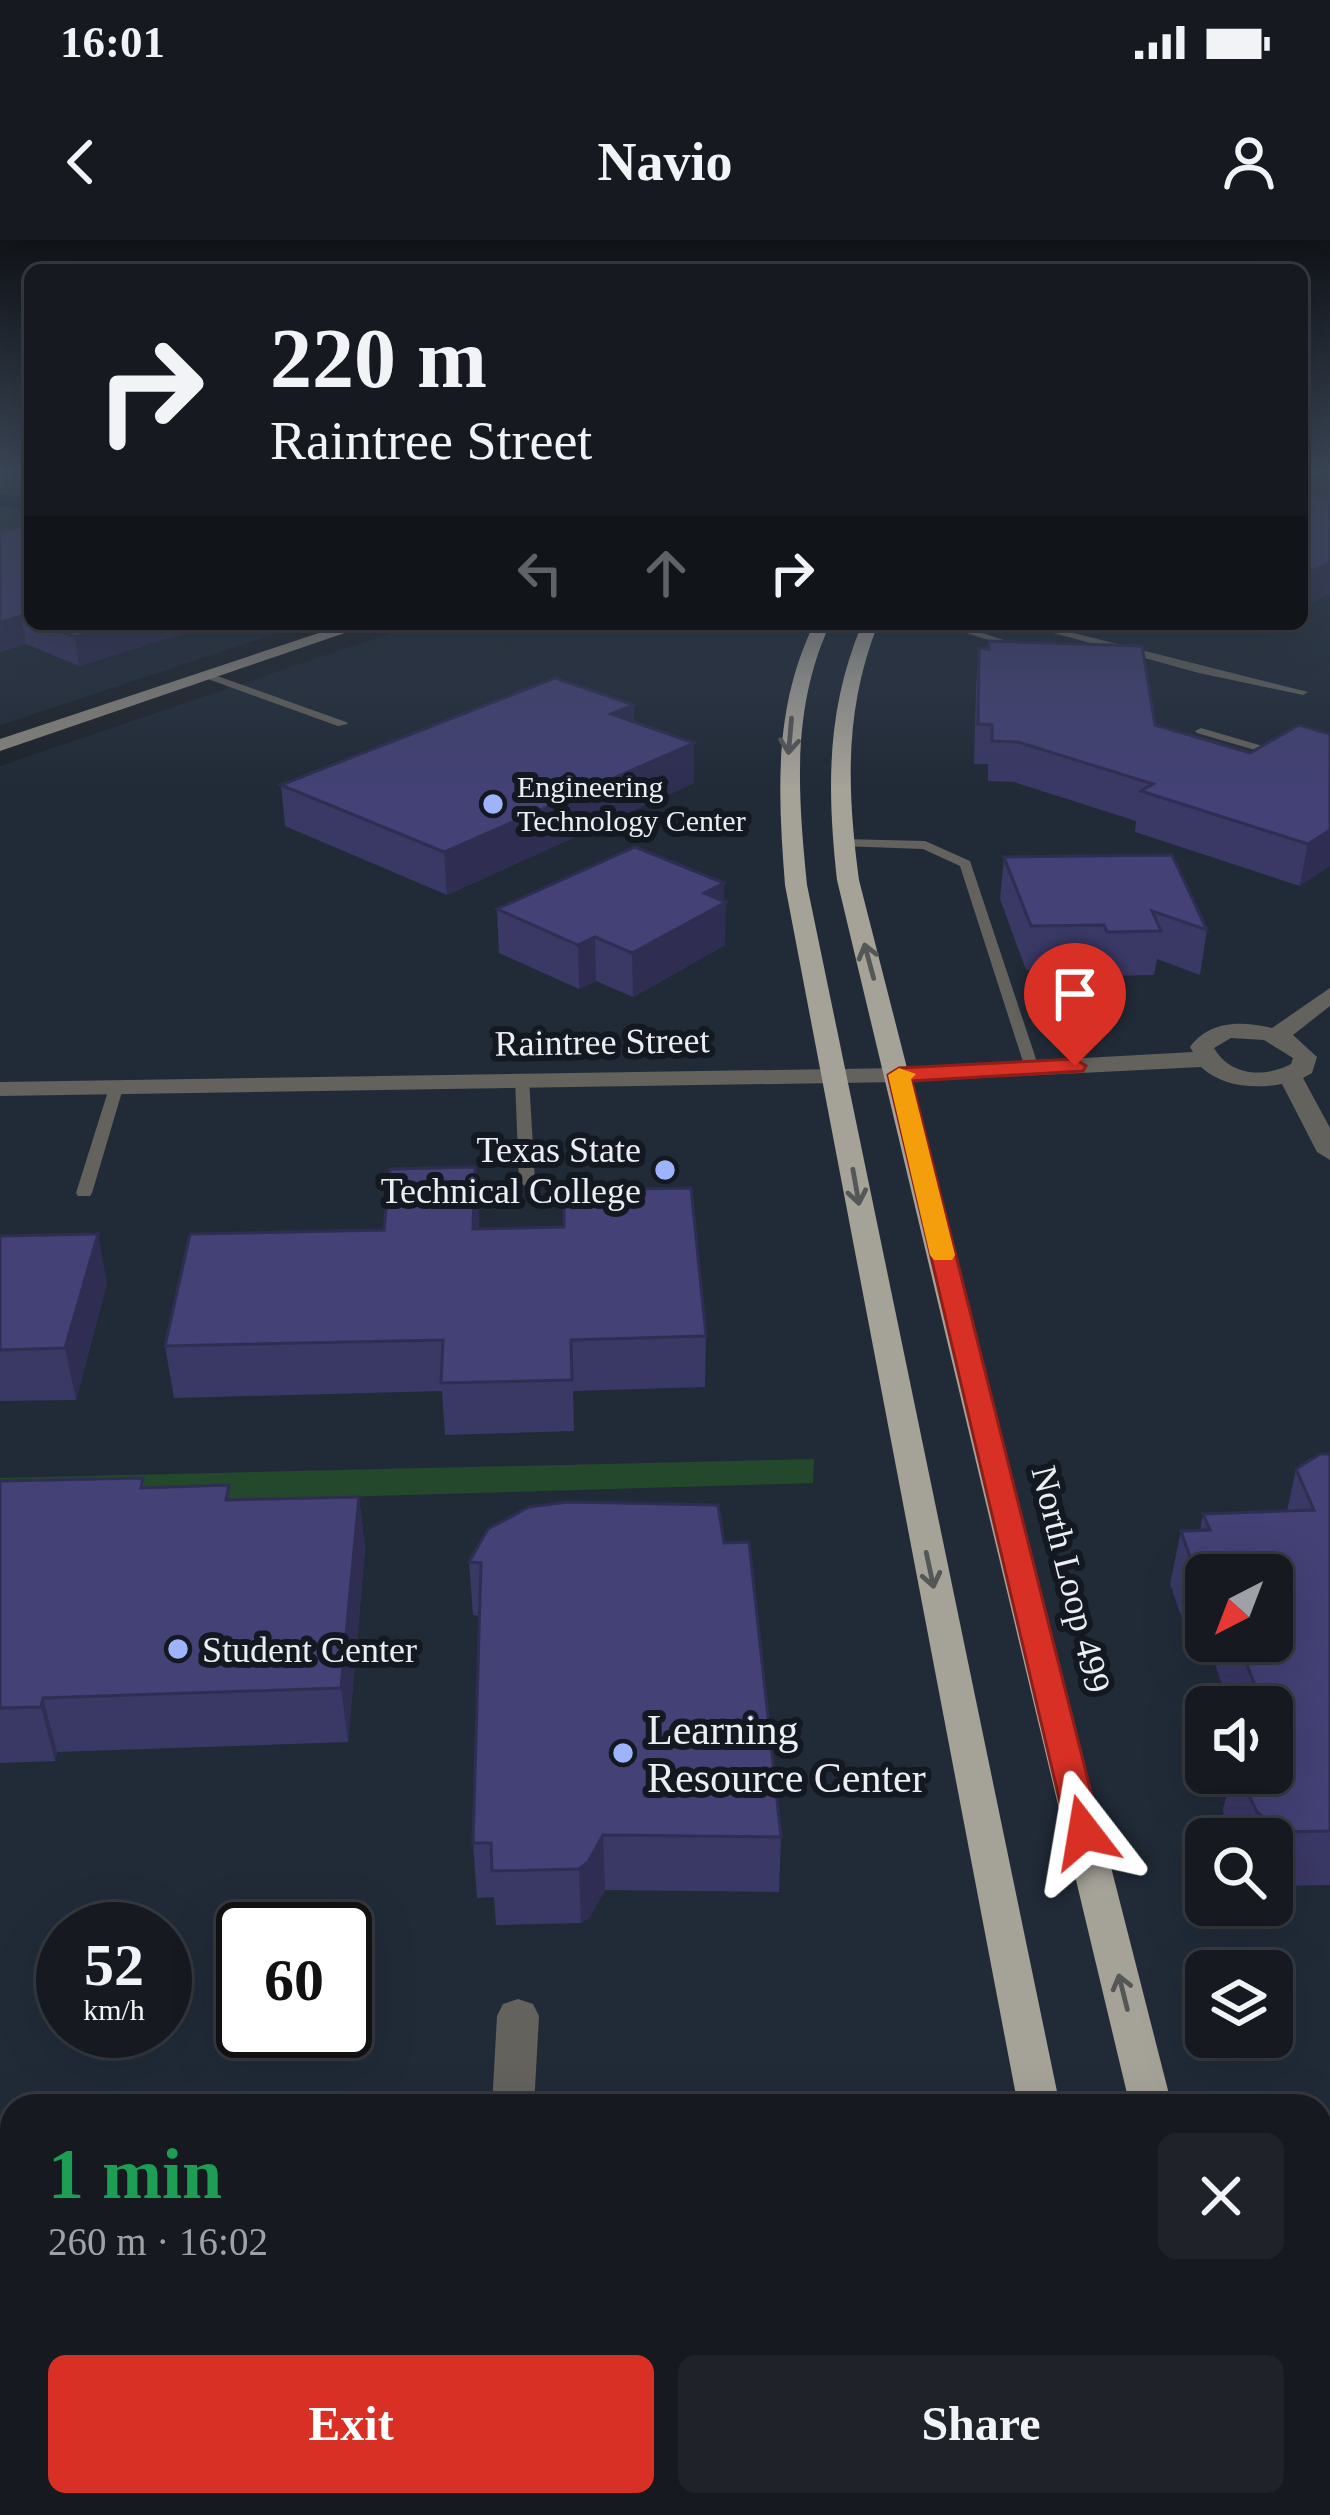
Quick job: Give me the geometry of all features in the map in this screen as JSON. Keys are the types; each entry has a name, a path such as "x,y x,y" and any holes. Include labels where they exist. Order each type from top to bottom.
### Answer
{"main road":[{"path":"820,630 791,717 787,783 796,885 1037,2094"},
{"name":"North Loop 499","path":"867,630 848,671 836,749 848,880 1148,2094"}],"street":[{"path":"0,746 345,630"},
{"path":"1276,1036 1330,995"},
{"path":"1252,1031 1276,1036 1305,1057 1303,1068 1290,1077 1243,1078 1206,1059 1202,1047 1211,1037 1252,1031"},
{"name":"Raintree Street","path":"0,1089 836,1072 899,1075 1206,1059"},
{"path":"1290,1077 1330,1152"},
{"path":"514,2094 518,2016"}],"lane":[{"path":"963,630 1044,654"},
{"path":"1049,630 1303,692"},
{"path":"1123,663 1139,654"},
{"path":"209,676 342,724"},
{"path":"1201,731 1287,756"},
{"path":"843,843 925,845 967,864 1032,1068"},
{"path":"522,1078 527,1182"},
{"path":"84,1193 117,1085"}],"shaded area":[{"path":"0,576 24,576 24,630 287,630 0,725"},
{"name":"Texas State Technical College","path":"1308,576 1330,576 1330,2094 0,2094 0,766 399,630 1308,630"}],"green space":[{"path":"814,1459 813,1483 0,1507 0,1478"}],"building":[{"path":"0,576 24,576 24,617 0,622"},
{"path":"57,630 99,630 75,637"},
{"path":"989,641 1142,646 1155,725 1250,753 1299,725 1330,734 1330,830 1308,844 1141,791 1153,784 1018,742 992,741 992,725 978,724 979,648 989,649"},
{"path":"555,678 634,705 611,714 694,743 444,852 281,785"},
{"path":"635,847 724,883 704,893 726,902 632,953 595,937 578,945 497,909"},
{"path":"1172,855 1207,930 1152,911 1161,931 1107,932 1104,925 1031,926 1004,857"},
{"path":"475,1167 473,1229 564,1227 564,1190 691,1188 706,1336 571,1340 572,1380 441,1383 443,1340 165,1346 190,1234 384,1230 390,1169"},
{"path":"98,1234 65,1348 0,1350 0,1236"},
{"path":"1320,1454 1330,1454 1330,1831 1293,1832 1293,1818 1264,1818 1248,1794 1293,1794 1293,1686 1255,1686 1246,1662 1293,1662 1293,1554 1189,1554 1181,1531 1210,1530 1203,1514 1314,1510 1296,1469"},
{"name":"Student Center","path":"143,1478 141,1488 229,1485 226,1500 359,1497 341,1688 43,1698 41,1707 0,1708 0,1481"},
{"name":"Learning Resource Center","path":"568,1502 718,1505 724,1543 749,1542 781,1837 603,1835 579,1869 492,1871 491,1843 473,1843 481,1563 469,1562 488,1529 529,1507"}],"slow traffic":[{"path":"905,1074 899,1075 943,1255"}],"place":[{"name":"Engineering Technology Center","path":"493,804"},
{"name":"Texas State Technical College","path":"665,1170"},
{"name":"Student Center","path":"178,1649"},
{"name":"Learning Resource Center","path":"623,1753"}],"route":[{"path":"1075,1066 899,1075 1084,1832"}]}
